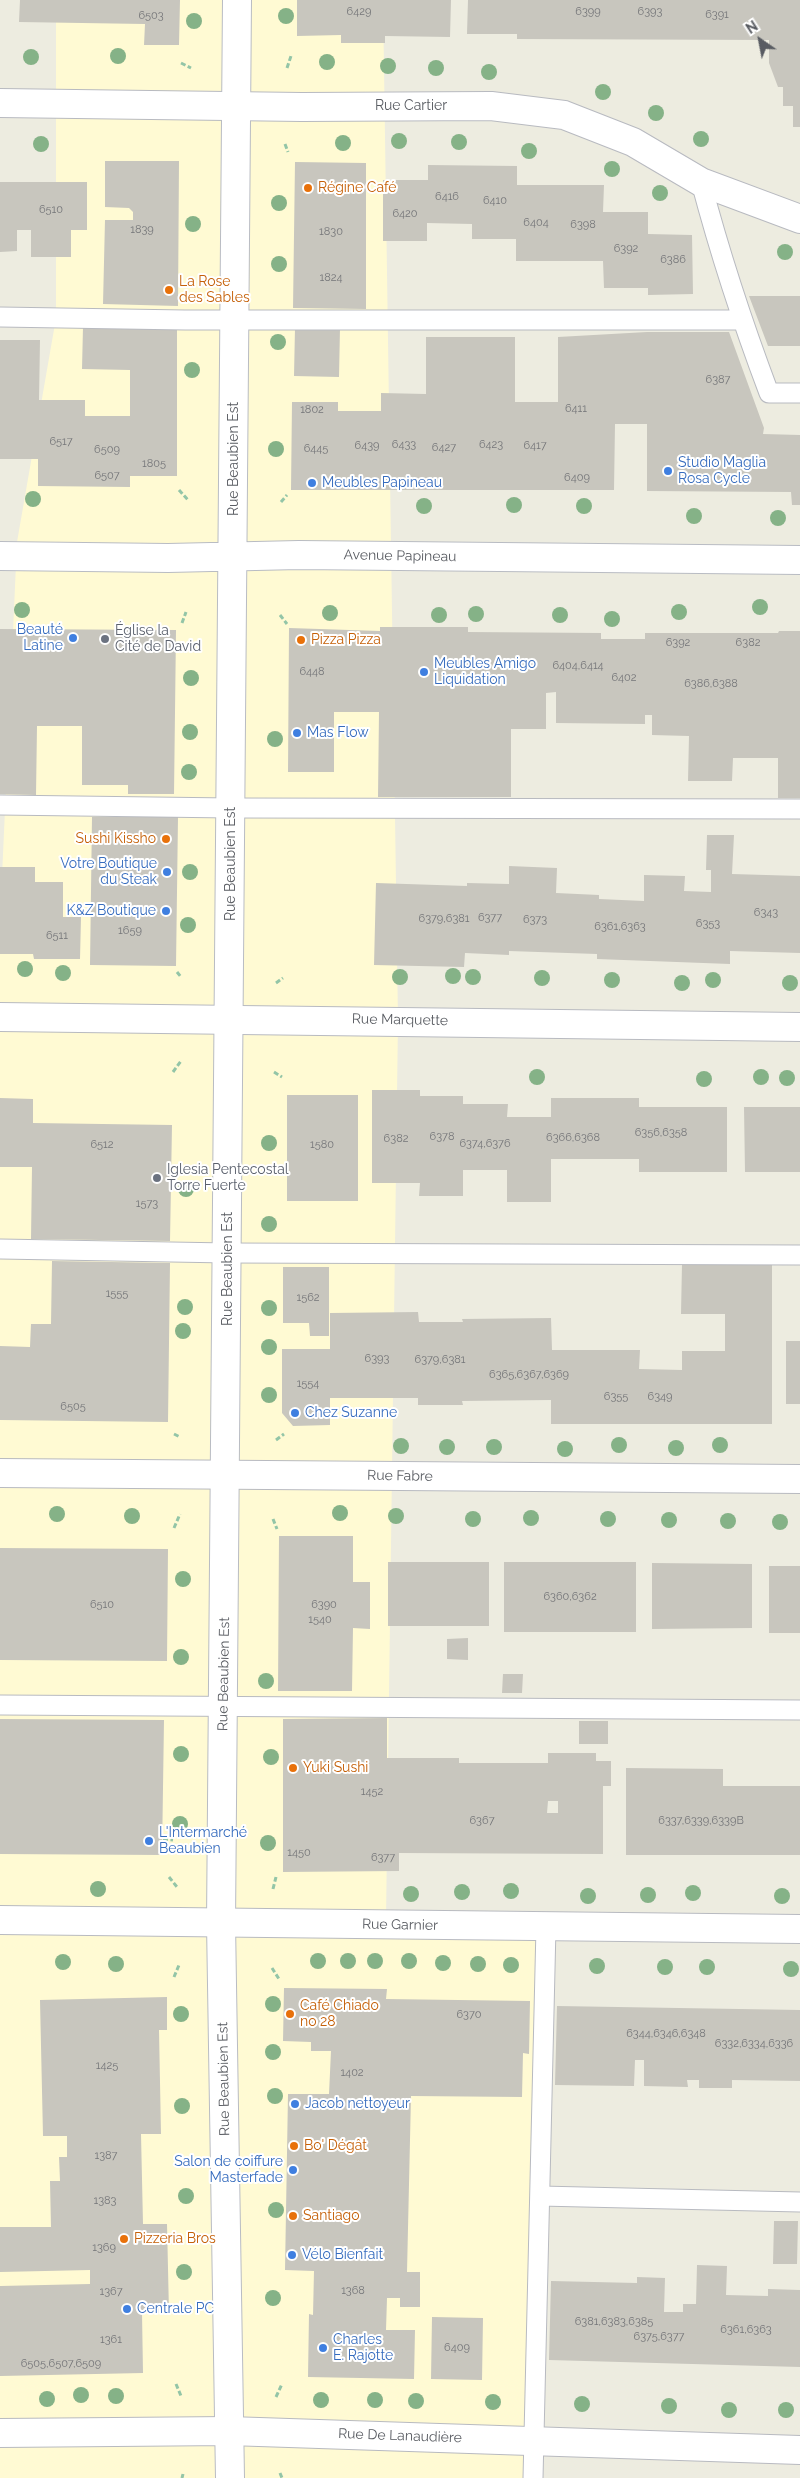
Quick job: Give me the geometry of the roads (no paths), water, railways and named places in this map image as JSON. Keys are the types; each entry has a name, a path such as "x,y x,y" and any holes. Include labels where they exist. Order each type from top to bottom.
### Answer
{"street":[{"name":"Rue Beaubien Est","path":"230,2478 221,1923 227,1474 238,0"},
{"name":"Rue Cartier","path":"0,103 491,106 564,115 633,142 701,182 800,219"},
{"name":"Avenue Papineau","path":"0,556 800,560"},
{"name":"Rue Marquette","path":"0,1017 800,1027"},
{"name":"Rue Fabre","path":"0,1473 800,1479"},
{"name":"Rue Garnier","path":"0,1920 800,1930"},
{"name":"Rue De Lanaudière","path":"0,2433 229,2431 800,2450"}],"lane":[{"path":"701,182 742,320 769,393 800,394"},
{"path":"0,317 742,320"},
{"path":"0,805 231,808 800,809"},
{"path":"0,1249 228,1253 800,1255"},
{"path":"0,1705 800,1710"},
{"path":"533,2478 546,1926"},
{"path":"540,2196 800,2202"}],"place":[{"name":"Régine Café","path":"308,188"},
{"name":"La Rose des Sables","path":"169,290"},
{"name":"Studio Maglia Rosa Cycle","path":"668,471"},
{"name":"Meubles Papineau","path":"312,483"},
{"name":"Beauté Latine","path":"73,638"},
{"name":"Église la Cité de David","path":"105,639"},
{"name":"Pizza Pizza","path":"301,640"},
{"name":"Meubles Amigo Liquidation","path":"424,672"},
{"name":"Mas Flow","path":"297,733"},
{"name":"Sushi Kissho","path":"166,839"},
{"name":"Votre Boutique du Steak","path":"167,872"},
{"name":"K&Z Boutique","path":"166,911"},
{"name":"Iglesia Pentecostal Torre Fuerte","path":"157,1178"},
{"name":"Chez Suzanne","path":"295,1413"},
{"name":"Yuki Sushi","path":"293,1768"},
{"name":"L'Intermarché Beaubien","path":"149,1841"},
{"name":"Café Chiado no 28","path":"290,2014"},
{"name":"Jacob nettoyeur","path":"295,2104"},
{"name":"Bo' Dégât","path":"294,2146"},
{"name":"Salon de coiffure Masterfade","path":"293,2170"},
{"name":"Santiago","path":"293,2216"},
{"name":"Pizzeria Bros","path":"124,2239"},
{"name":"Vélo Bienfait","path":"292,2255"},
{"name":"Centrale PC","path":"127,2309"},
{"name":"Charles E. Rajotte","path":"323,2348"}]}
